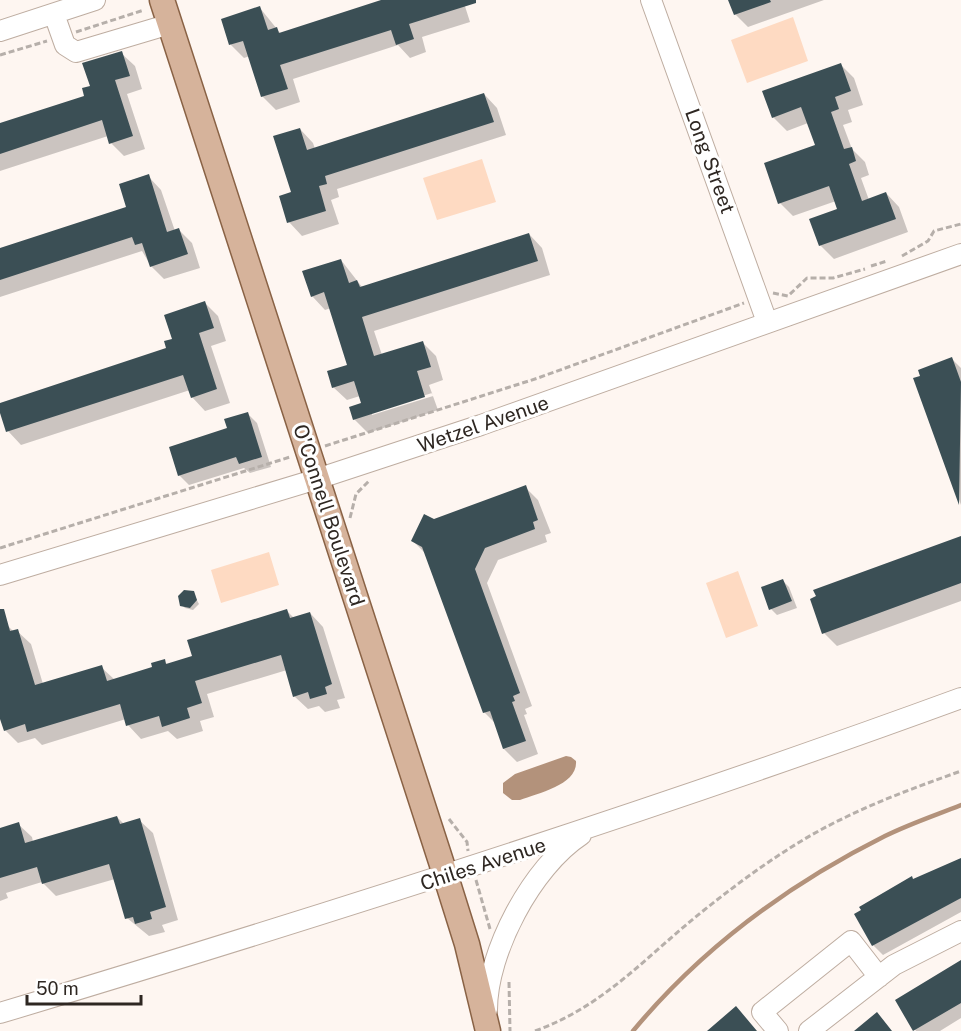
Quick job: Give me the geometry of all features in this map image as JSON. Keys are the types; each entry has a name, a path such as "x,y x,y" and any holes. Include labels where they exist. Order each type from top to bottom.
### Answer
{"main road":[{"name":"O'Connell Boulevard","path":"165,9 495,1030"}],"street":[{"path":"0,31 95,0"},
{"name":"Long Street","path":"651,0 768,322"},
{"path":"54,14 62,36 70,49 82,52 165,9"},
{"name":"Wetzel Avenue","path":"1,570 317,479 547,402 961,254"},
{"name":"Chiles Avenue","path":"0,1013 446,877 961,698"},
{"path":"495,1030 489,979 499,948 513,917 545,871 575,839 592,828"},
{"path":"809,1031 894,965 961,930"},
{"path":"778,1031 762,1012 851,941 879,977"}],"path":[{"path":"0,55 165,9"},
{"path":"0,548 538,378 773,292 788,296 807,278 833,278 896,259 928,241 934,231 961,224"},
{"path":"538,378 547,402"},
{"path":"348,525 356,494 374,478"},
{"path":"535,1031 563,1021 591,1005 708,907 796,843 845,817 961,771"},
{"path":"447,817 467,842 493,940 499,948"},
{"path":"495,1030 509,978"}],"shaded area":[{"path":"793,17 808,61 747,83 731,40"},
{"path":"482,159 496,202 437,220 423,178"},
{"path":"269,552 279,585 221,603 211,570"},
{"path":"738,571 758,626 726,638 706,583"},
{"path":"566,756 576,761 575,769 571,776 556,787 520,800 512,800 503,793 503,783 515,774"}],"building":[{"path":"381,0 476,0 476,3 409,24 414,39 396,45 391,30 280,65 288,89 261,97 243,41 229,45 221,19 260,6 268,30 277,27 279,33"},
{"path":"728,0 770,0 771,2 734,15"},
{"path":"122,51 130,76 115,80 133,136 109,144 102,120 0,154 0,123 84,96 82,88 90,86 82,63"},
{"path":"841,63 851,91 835,97 839,109 831,112 844,149 852,147 856,161 849,164 862,201 886,192 896,219 819,246 809,219 837,209 829,186 778,204 764,163 815,145 801,107 772,118 762,91"},
{"path":"484,93 494,122 325,176 327,184 319,186 326,211 287,223 279,196 291,192 273,136 300,128 307,150"},
{"path":"149,174 167,232 179,228 188,254 150,267 142,243 135,245 132,237 0,280 0,248 126,207 119,184"},
{"path":"529,233 538,261 362,317 374,356 423,341 431,367 417,371 425,397 353,420 349,407 361,403 354,381 332,388 327,371 347,365 324,292 311,297 302,271 341,259 349,283 357,280 360,287"},
{"path":"205,301 214,328 199,333 217,389 191,398 183,375 6,432 0,413 0,403 166,348 164,341 172,339 164,315"},
{"path":"952,357 961,382 959,505 913,378 920,376 918,370"},
{"path":"248,412 262,457 239,464 236,457 178,476 169,447 227,428 224,419"},
{"path":"526,485 538,520 533,522 535,529 485,548 475,569 520,693 513,696 515,701 512,702 526,741 503,749 490,711 483,713 422,547 411,541 424,514 434,519"},
{"path":"961,536 961,583 822,634 810,599 816,596 813,590"},
{"path":"783,579 792,601 769,610 761,587"},
{"path":"184,590 194,591 197,600 190,608 180,606 178,596"},
{"path":"0,609 4,609 10,631 18,629 35,685 102,665 107,681 152,667 151,663 165,659 166,664 192,656 187,640 287,609 290,618 310,612 332,684 325,687 327,694 310,699 308,692 293,697 281,655 195,681 202,703 187,708 190,718 162,727 159,716 126,726 120,704 27,732 25,724 4,731 0,719"},
{"path":"117,816 120,824 140,818 166,907 150,912 152,919 135,924 133,917 125,919 109,864 42,884 37,867 0,878 0,828 19,822 25,843"},
{"path":"961,858 961,898 872,946 854,914 861,910 859,907 912,876 913,879"},
{"path":"961,960 961,1003 913,1031 895,1000"},
{"path":"736,1006 757,1031 707,1031"},
{"path":"877,1012 892,1031 854,1031"}],"waterway":[{"path":"633,1031 659,1001 717,946 781,897 849,855 885,836 961,805"}]}
